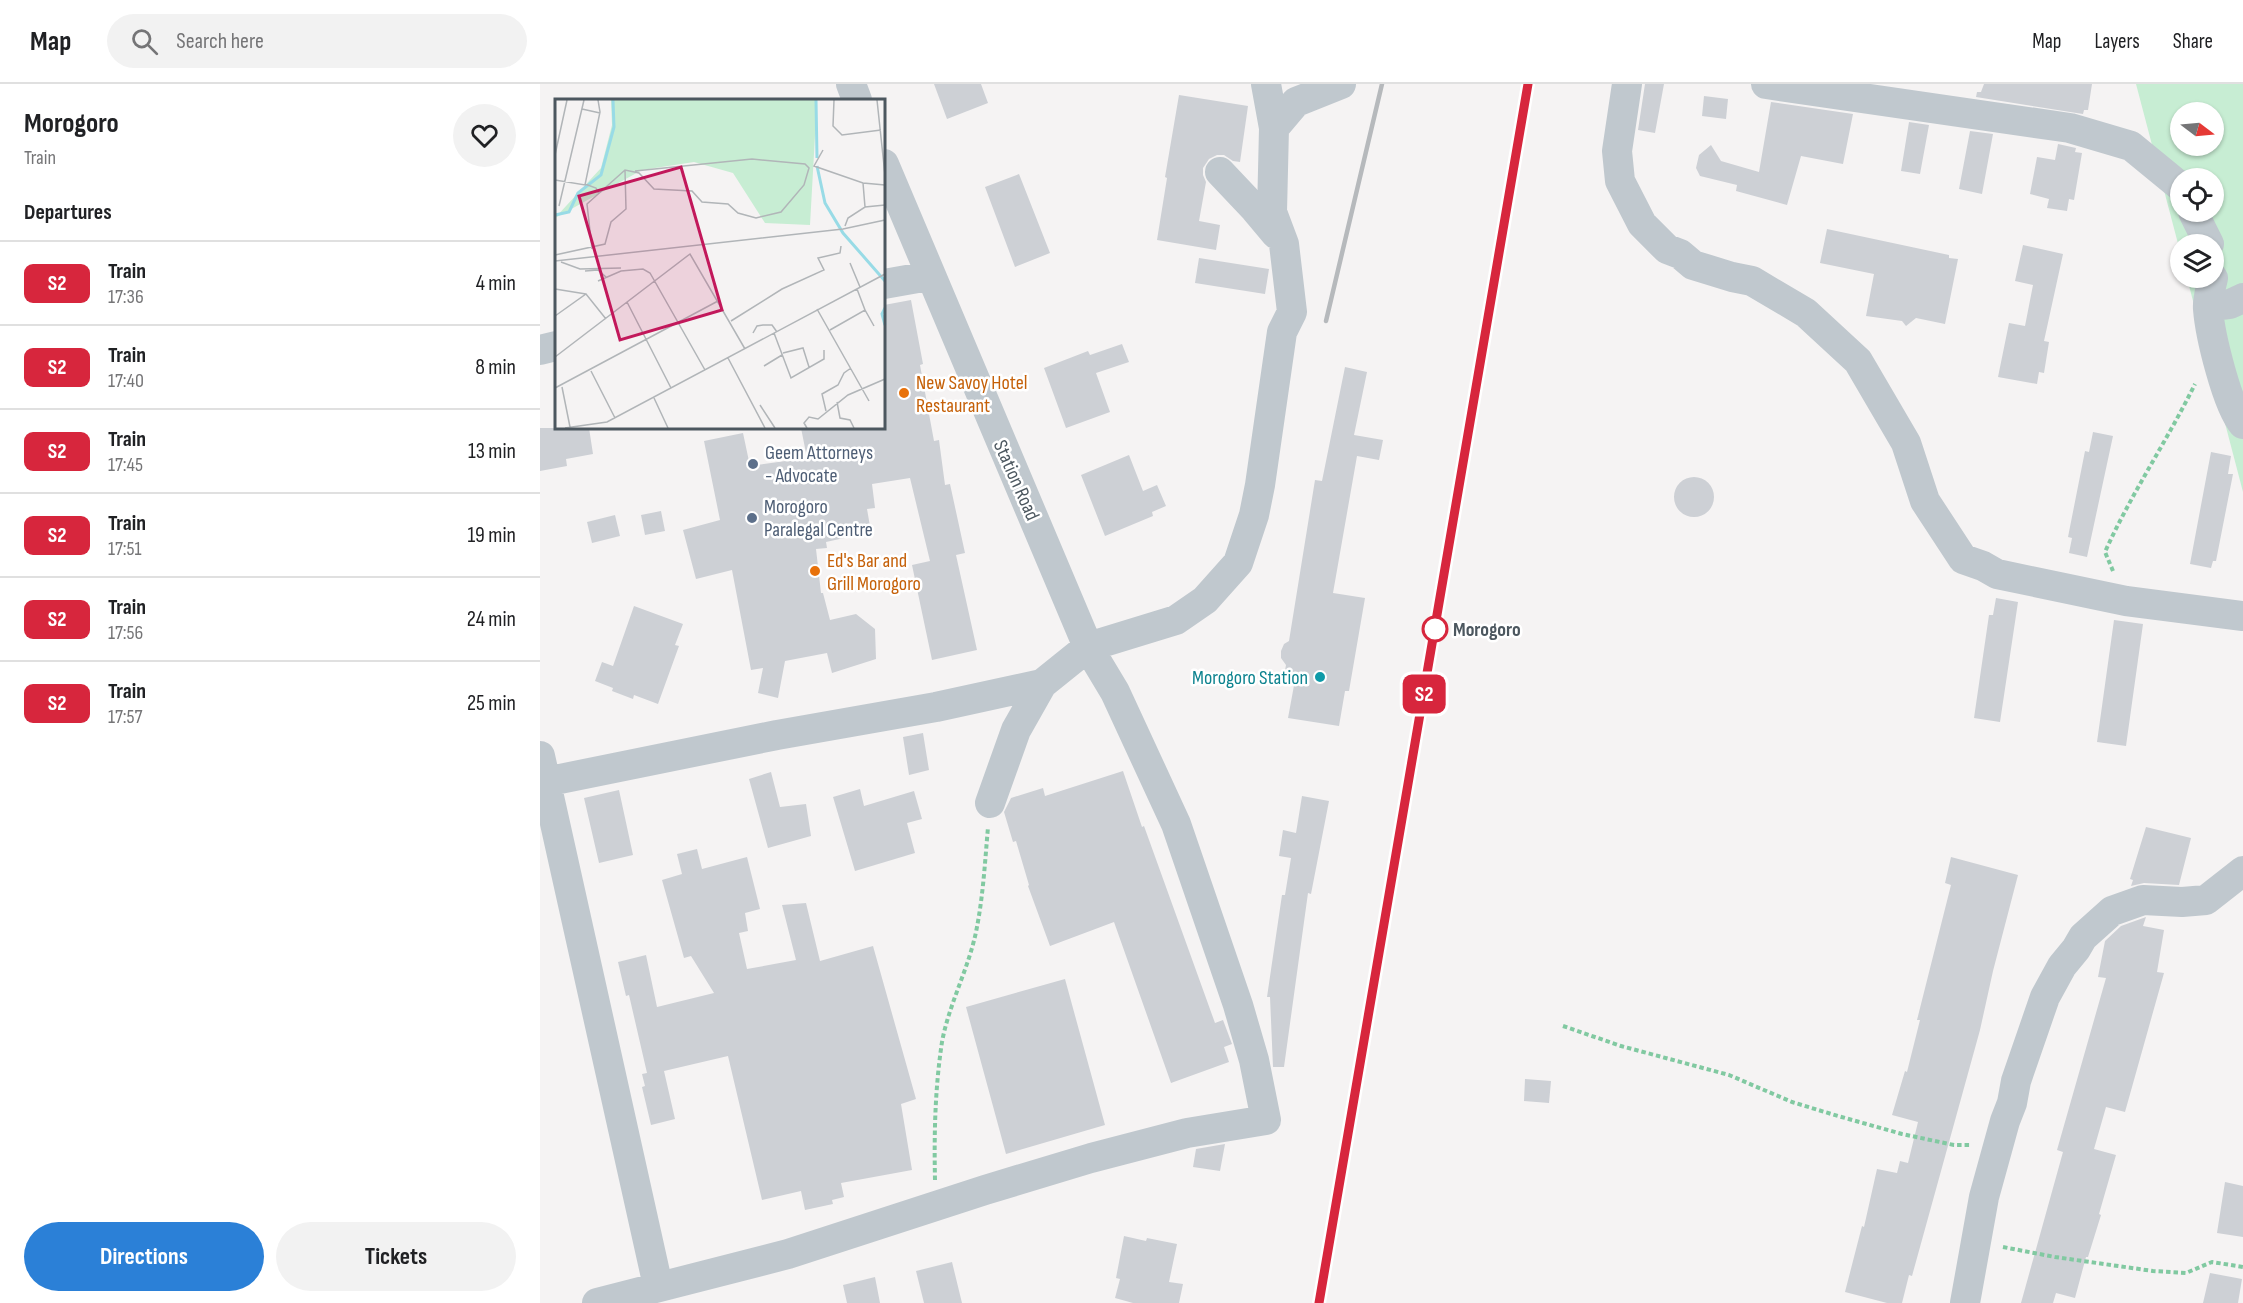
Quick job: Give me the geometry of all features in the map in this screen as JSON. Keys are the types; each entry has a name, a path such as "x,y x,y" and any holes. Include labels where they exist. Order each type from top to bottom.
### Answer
{"street":[{"path":"851,84 858,99"},
{"path":"990,803 1016,730 1042,684 1088,647 1176,620 1205,600 1238,563 1258,495 1282,332 1292,312 1284,244 1272,212 1274,129 1266,84"},
{"path":"1274,129 1296,102 1341,84"},
{"path":"1627,84 1617,151 1620,181 1642,224 1667,249 1680,254 1693,265 1732,278 1752,281 1806,313 1858,360 1906,443 1925,501 1963,560 1983,566 1997,574 2126,601 2243,616"},
{"path":"1766,84 2070,128 2131,146 2170,178"},
{"name":"Station Road","path":"885,166 929,276 1088,647 1115,692 1176,824 1239,1005 1254,1060 1266,1120 1187,1133 1091,1158 935,1206"},
{"path":"1220,172 1255,208 1284,244"},
{"path":"885,284 929,276"},
{"path":"2211,288 2208,307 2214,345 2224,381 2243,424"},
{"path":"2208,307 2230,304 2243,298"},
{"path":"540,350 555,346"},
{"path":"658,1286 542,773 936,707 1042,684"},
{"path":"1965,1303 1984,1197 2012,1103 2016,1081 2045,997 2062,966 2083,937 2112,911 2143,900 2182,902 2206,900 2243,871"},
{"path":"597,1303 788,1254 935,1206"}],"path":[{"path":"2126,601 2105,552 2117,526 2175,423 2214,345"},
{"path":"935,1206 934,1133 939,1067 948,1016 975,933 983,880 990,803"},
{"path":"1563,1026 1621,1046 1729,1075 1792,1102 1902,1134 1954,1145 1998,1146"},
{"path":"1976,1242 2055,1257 2153,1271 2186,1273 2212,1262 2243,1267"}],"green space":[{"path":"2136,84 2243,84 2243,492 2190,288 2224,288 2224,234 2175,234 2172,222 2224,222 2224,168 2170,168 2170,213"}],"building":[{"path":"934,84 981,84 988,103 947,119"},
{"path":"1645,84 1664,84 1655,133 1638,130"},
{"path":"1984,84 2092,84 2088,110 2084,110 2083,114 1976,97"},
{"path":"1179,95 1248,106 1240,162 1233,161 1224,155 1217,155 1209,159 1203,168 1206,182 1199,221 1220,225 1216,250 1157,240"},
{"path":"1704,96 1728,99 1726,119 1702,116"},
{"path":"1771,102 1853,114 1843,164 1801,156 1787,205 1736,191 1737,185 1700,176 1696,168 1699,155 1711,145 1721,161 1759,172"},
{"path":"1909,122 1929,125 1920,174 1901,171"},
{"path":"1970,131 1993,134 1982,194 1959,189"},
{"path":"2058,144 2076,148 2075,152 2082,153 2074,200 2069,199 2067,211 2047,208 2049,199 2030,194 2037,157 2055,160"},
{"path":"1019,174 1050,253 1015,267 985,187"},
{"path":"1827,229 1949,255 1949,258 1958,259 1945,324 1916,318 1906,326 1902,321 1866,316 1874,274 1820,263"},
{"path":"2023,245 2063,254 2044,341 2049,342 2044,373 2039,372 2037,384 1998,377 2009,323 2025,326 2033,285 2015,281"},
{"path":"1199,258 1269,269 1265,294 1195,283"},
{"path":"911,300 934,441 939,440 945,485 950,484 965,553 956,555 977,650 932,660 912,565 930,561 910,478 872,484 875,508 867,509 871,532 826,542 827,548 816,549 821,593 823,593 830,620 856,614 875,629 876,659 832,673 827,653 785,661 778,698 758,693 763,668 751,670 732,570 696,579 683,530 720,520 704,441 743,433 750,466 807,458 801,429 885,429 885,305"},
{"path":"1122,344 1129,362 1096,373 1110,412 1066,428 1044,368 1088,351 1090,355"},
{"path":"1345,367 1367,372 1354,435 1383,440 1379,460 1357,456 1333,593 1365,598 1349,691 1345,691 1339,726 1288,718 1295,680 1284,676 1286,665 1281,658 1281,651 1284,644 1289,641 1315,480 1322,481"},
{"path":"540,428 589,429 593,454 566,459 567,466 540,471"},
{"path":"2093,432 2113,436 2087,557 2069,553 2072,538 2068,537 2085,451 2089,452"},
{"path":"2211,452 2231,456 2228,474 2233,474 2216,561 2213,561 2211,568 2190,564"},
{"path":"1129,455 1143,491 1157,485 1166,506 1152,512 1153,516 1105,536 1081,475"},
{"path":"1694,477 1702,478 1708,483 1713,489 1713,505 1708,511 1702,516 1694,517 1686,516 1680,511 1675,505 1674,497 1675,489 1680,483 1686,478"},
{"path":"661,511 665,531 645,535 641,515"},
{"path":"615,515 620,536 592,543 587,522"},
{"path":"1996,598 2018,602 2000,722 1974,718 1989,615 1993,615"},
{"path":"634,606 683,624 675,645 679,646 658,704 634,695 633,699 595,681 602,662 613,666"},
{"path":"2114,620 2143,624 2126,746 2097,742"},
{"path":"923,733 929,770 909,775 903,737"},
{"path":"1123,771 1215,1023 1223,1020 1232,1044 1224,1047 1229,1062 1171,1083 1114,922 1050,946 1028,886 1016,841 1013,842 1004,812 1011,798 1043,788 1045,796"},
{"path":"771,772 780,807 806,804 811,836 768,848 749,779"},
{"path":"860,789 864,806 914,791 922,819 907,823 915,853 855,871 833,797"},
{"path":"619,790 633,855 599,863 584,798"},
{"path":"1302,796 1329,801 1311,894 1308,893 1284,1067 1273,1067 1270,997 1267,997 1282,895 1285,895 1291,858 1279,856 1283,830 1296,833"},
{"path":"2146,827 2191,838 2179,885 2144,883 2131,886 2133,880 2130,879"},
{"path":"697,849 702,869 747,857 760,909 745,913 748,931 739,933 747,969 796,960 782,905 806,903 820,961 873,946 916,1099 901,1104 912,1170 841,1183 844,1197 832,1200 833,1204 805,1210 801,1191 762,1200 728,1056 664,1071 675,1119 651,1125 642,1087 645,1086 642,1074 647,1073 629,995 626,996 618,962 646,955 657,1007 714,993 691,956 684,958 662,880 682,874 677,854"},
{"path":"1951,857 2018,875 1980,1030 1912,1276 1909,1275 1902,1303 1887,1303 1845,1292 1862,1226 1864,1227 1877,1169 1897,1173 1900,1161 1908,1163 1918,1122 1892,1115 1905,1071 1907,1072 1920,1020 1917,1020 1951,885 1945,883"},
{"path":"2146,917 2143,926 2164,930 2157,972 2164,973 2125,1112 2106,1107 2094,1149 2116,1155 2099,1214 2101,1215 2075,1298 2056,1293 2053,1303 2021,1303 2063,1152 2057,1150 2106,978 2098,977 2105,941 2121,926"},
{"path":"1065,979 1105,1125 1006,1154 966,1007"},
{"path":"1525,1079 1551,1081 1549,1103 1524,1101"},
{"path":"1225,1144 1220,1171 1193,1167 1196,1149"},
{"path":"2225,1182 2243,1186 2243,1237 2217,1233"},
{"path":"1124,1236 1177,1244 1169,1282 1183,1284 1179,1303 1133,1303 1115,1298 1120,1279 1116,1278"},
{"path":"952,1262 962,1303 924,1303 916,1271"},
{"path":"2210,1273 2242,1279 2238,1303 2203,1303"},
{"path":"875,1277 880,1303 847,1303 843,1285"}],"railway":[{"path":"1326,321 1382,84"},
{"path":"1319,1303 1528,84"}],"train":[{"name":"S2","path":"1319,1303 1528,84"}],"place":[{"name":"New Savoy Hotel Restaurant","path":"904,393"},
{"name":"Geem Attorneys - Advocate","path":"753,464"},
{"name":"Morogoro Paralegal Centre","path":"752,518"},
{"name":"Ed's Bar and Grill Morogoro","path":"815,571"},
{"name":"Morogoro","path":"1435,629"},
{"name":"Morogoro Station","path":"1320,677"}]}
